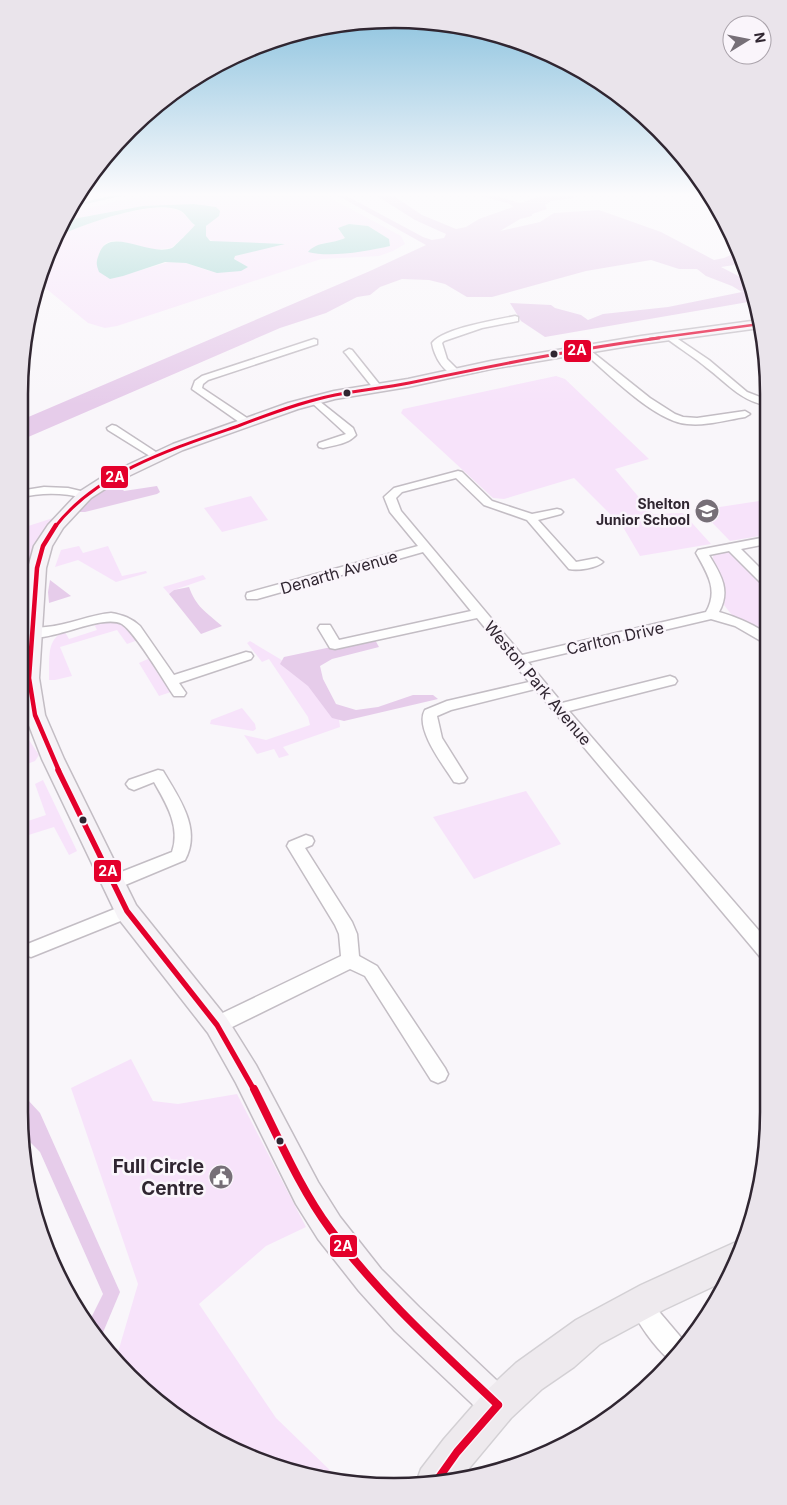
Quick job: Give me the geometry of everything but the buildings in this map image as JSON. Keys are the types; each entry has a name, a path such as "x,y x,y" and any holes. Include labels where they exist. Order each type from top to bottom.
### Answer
{"main road":[{"path":"441,1474 457,1452 498,1405 529,1376 588,1332 641,1304 727,1263"}],"street":[{"path":"455,372 437,350 437,343 441,339 480,326 515,319"},
{"path":"28,578 40,557 48,537 65,514 85,495 110,479 157,456 246,422 314,400 377,387 408,383 455,372 669,336 752,325"},
{"path":"669,336 717,371 738,391 751,399 760,401"},
{"path":"246,422 197,389 198,383 205,378 298,345 314,342"},
{"path":"586,350 664,413 680,420 707,420 745,414"},
{"path":"349,352 377,387"},
{"path":"314,400 349,430 351,435 346,439 324,445"},
{"path":"112,428 157,456"},
{"name":"Weston Park Avenue","path":"531,518 488,503 458,474 395,491 390,497 393,506 480,614 760,945"},
{"path":"28,490 53,488 85,495"},
{"path":"557,512 531,518 546,538 573,566 598,562"},
{"path":"760,541 702,553 720,586 718,600 711,614 742,623 760,636"},
{"path":"731,546 760,575"},
{"name":"Denarth Avenue","path":"252,596 426,547"},
{"path":"28,598 30,633 29,678 35,715 53,759 127,911 217,1024 259,1098 304,1186 329,1228 370,1280 400,1312 498,1405"},
{"path":"324,628 335,645 480,614"},
{"name":"Carlton Drive","path":"520,660 711,614"},
{"path":"30,633 64,628 105,617 122,619 131,623 175,687 246,656"},
{"path":"560,709 577,703 670,681"},
{"path":"459,778 436,740 428,722 430,713 448,706 539,684"},
{"path":"112,883 179,856 184,847 180,816 158,776 134,784"},
{"path":"306,841 295,846 343,922 348,934 350,960"},
{"path":"30,950 127,911"},
{"path":"217,1024 350,960"},
{"path":"350,960 371,971 438,1074"},
{"path":"641,1304 648,1316 673,1348"}],"shaded area":[{"path":"51,264 102,264 110,279 161,264 190,264 209,271 241,271 241,264 305,264 117,326 105,328 88,323 44,287"},
{"path":"158,264 110,279 99,272 97,265"},
{"path":"190,264 243,264 248,267 241,271 217,273"},
{"path":"385,264 626,264 586,271 492,297 467,297 445,284 429,280 402,279 380,287 370,295 357,297 326,313 280,328 28,437 28,417"},
{"path":"664,264 735,264 721,267 740,277 748,302 545,337 521,321 510,303 551,305 555,308 581,315 588,320 603,314 668,307 742,292 706,276 697,269 679,269"},
{"path":"556,376 565,379 649,459 615,469 653,514 683,513 711,544 640,556 623,527 574,478 504,499 493,498 401,413 403,409"},
{"path":"111,483 117,483 124,491 157,486 160,492 85,512 74,512 81,504"},
{"path":"251,496 268,520 222,532 204,508"},
{"path":"760,501 760,536 730,541 700,510"},
{"path":"53,518 40,538 30,566 28,567 28,526"},
{"path":"79,546 83,553 108,546 122,576 146,571 147,573 116,582 78,560 55,567 61,550"},
{"path":"732,550 760,582 760,631 731,614 724,605 723,583 715,569 713,556 718,552"},
{"path":"203,575 206,579 174,590 169,594 163,587"},
{"path":"50,580 71,596 49,603"},
{"path":"189,587 198,604 222,626 201,634 169,594 174,590"},
{"path":"106,621 117,622 125,626 138,640 127,644 117,630 60,647 72,676 49,680 49,658 51,645 54,640 65,632 69,639 97,630 94,624"},
{"path":"374,638 379,647 332,659 320,666 323,679 336,704 356,710 378,707 413,695 433,695 438,699 344,721 332,718 308,686 280,664 284,657"},
{"path":"250,641 280,659 310,683 339,719 340,727 283,747 289,755 279,758 274,749 257,754 244,735 266,740 310,725 308,717 269,659 262,662 247,643"},
{"path":"150,658 174,691 159,696 139,663"},
{"path":"242,708 255,724 256,729 253,731 210,724 211,720"},
{"path":"28,738 39,755 35,761 28,764"},
{"path":"43,780 77,851 69,855 54,827 28,835 28,821 46,815 35,784"},
{"path":"526,791 561,844 474,879 433,817"},
{"path":"131,1059 153,1101 178,1104 237,1094 306,1227 266,1246 199,1304 276,1418 331,1472 299,1465 253,1450 210,1428 190,1416 152,1387 118,1353 138,1284 71,1088"},
{"path":"28,1100 40,1113 120,1292 103,1333 91,1318 103,1294 40,1152 29,1141"}],"transit line":[{"name":"2A","path":"498,1405 407,1319 370,1280 329,1228 307,1193 246,1074 217,1025 127,911 53,759 35,715 29,678 37,568 43,546 56,525 85,495 110,479 178,447 293,406 334,395 408,383 491,365 641,340 753,325"},
{"name":"2A","path":"441,1474 457,1452 498,1405"}],"place":[{"name":"Shelton Junior School","path":"707,511"},
{"name":"Full Circle Centre","path":"221,1177"}]}
